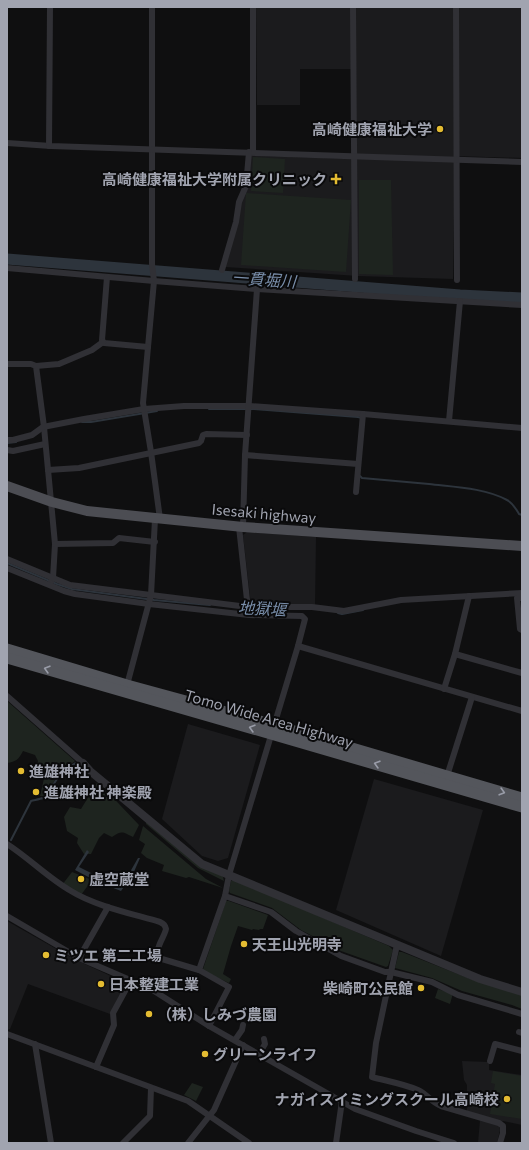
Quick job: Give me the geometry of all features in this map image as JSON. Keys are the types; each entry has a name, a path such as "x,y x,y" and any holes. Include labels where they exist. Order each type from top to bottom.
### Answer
{"highway":[{"name":"Tomo Wide Area Highway","path":"7,649 273,729 522,807"},
{"name":"Tomo Wide Area Highway","path":"7,658 447,776 522,798"}],"main road":[{"name":"Isesaki highway","path":"7,486 52,502 87,512 241,527 522,546"}],"street":[{"path":"49,146 50,7"},
{"path":"127,685 151,595 154,542 158,519 151,452 143,403 153,280 151,149 152,7"},
{"path":"222,270 236,222 239,202 246,186 251,152 253,7"},
{"path":"352,7 355,279"},
{"path":"456,7 458,159 457,280"},
{"path":"7,143 49,146 354,155 522,162"},
{"path":"7,268 257,289 522,305"},
{"path":"103,342 107,277"},
{"path":"249,615 241,527 257,289"},
{"path":"449,422 460,301"},
{"path":"103,342 148,347"},
{"path":"7,364 31,364 36,366 59,364 92,350 103,342"},
{"path":"36,366 44,427 55,544 53,578 50,585"},
{"path":"7,440 32,436 44,427 84,418 171,406 249,406 522,428"},
{"path":"356,492 363,414"},
{"path":"48,470 79,468 199,443 203,435 206,434 247,435"},
{"path":"7,450 13,451 26,449 45,444"},
{"path":"245,455 358,464"},
{"path":"55,544 113,543 119,538 154,542"},
{"path":"7,559 64,583 76,586 248,606 312,606 344,611 401,600 522,593"},
{"path":"7,568 75,594 249,615 302,616 304,619 298,646 229,875 225,896 199,970"},
{"path":"444,689 455,654 469,596"},
{"path":"522,598 518,598 520,629 522,630"},
{"path":"298,646 522,711"},
{"path":"455,654 522,673"},
{"path":"7,696 95,775 202,864 480,979 522,992"},
{"path":"447,776 472,697"},
{"path":"7,844 71,892 108,907 160,922 166,926 157,952 162,959 199,970 229,987 210,1026"},
{"path":"225,896 271,912 296,931 341,956 385,972 391,972 432,982 458,995 522,1014"},
{"path":"79,958 108,907"},
{"path":"7,916 79,958 151,989 210,1026 355,1108 416,1131 454,1143"},
{"path":"397,945 376,1043 372,1076 418,1090 426,1095 433,1103 441,1106 499,1123 503,1126 503,1133 500,1143"},
{"path":"96,1067 114,1025 113,1013 131,980"},
{"path":"235,1040 242,1030 243,1025"},
{"path":"7,1034 151,1088 188,1100 249,1143"},
{"path":"260,1054 265,1044 264,1038"},
{"path":"34,1044 51,1143"},
{"path":"490,1061 495,1044 522,1051"},
{"path":"188,1143 214,1110 243,1045"},
{"path":"123,1143 150,1116 151,1088"},
{"path":"336,1143 342,1101"}],"shaded area":[{"name":"高崎健康福祉大学","path":"256,7 522,7 522,158 455,156 453,279 358,276 225,267 251,156 357,159 356,69 300,69 300,105 257,105"},
{"path":"253,157 285,159 283,193 251,191"},
{"path":"359,180 391,180 393,275 359,274"},
{"path":"246,193 351,200 346,272 241,265"},
{"path":"247,532 316,537 315,605 251,605 243,535"},
{"path":"7,701 75,761 59,774 44,796 40,796 45,774 40,771 37,766 38,761 35,755 23,751 17,760 7,763"},
{"path":"188,724 260,745 228,858 218,861 202,856 162,819"},
{"path":"374,779 483,810 441,956 336,910"},
{"path":"97,783 100,784 139,825 133,837 122,832 112,837 104,833 99,838 91,854 84,854 77,843 78,838 67,831 64,817 70,807 81,809"},
{"path":"146,820 223,877 224,881 198,868 146,824"},
{"path":"143,826 206,879 223,888 189,877 186,878 162,871 164,865 147,858 141,853 145,844 139,840"},
{"path":"87,850 89,852 79,867 111,883 122,886 138,858 140,858 133,874 121,891 98,882 75,870"},
{"path":"72,872 92,880 81,895 62,885"},
{"path":"235,880 389,946 393,950 388,966 386,967 341,951 301,930 272,908 230,893 231,881"},
{"path":"226,901 268,915 263,929 252,930 238,926 223,974 231,979 229,983 203,971"},
{"path":"7,921 74,959 128,984 110,1014 28,984 10,1029 7,1030"},
{"path":"399,952 473,980 522,995 522,1009 462,991 432,978 395,968"},
{"path":"438,989 452,994 450,1004 435,998"},
{"path":"462,1061 489,1062 489,1070 522,1075 522,1125 503,1121 499,1124 500,1130 497,1143 478,1143 480,1120 467,1112 467,1085 464,1080"},
{"name":"ナガイスイミングスクール高崎校","path":"493,1071 522,1076 522,1119 490,1114 495,1084 491,1083"},
{"path":"192,1083 203,1087 196,1101 184,1095"}],"waterway":[{"name":"一貫堀川","path":"7,259 460,295 522,298"},
{"path":"209,409 254,409 362,418"},
{"path":"82,422 91,422 157,411"},
{"path":"7,443 16,442"},
{"path":"360,476 362,478 479,490 509,501 513,504 519,514 522,515"},
{"name":"地獄堰","path":"7,563 72,589 154,600 210,605"},
{"name":"地獄堰","path":"338,613 342,614 363,610"},
{"path":"11,840 31,801 43,798 47,795 60,775 76,763"}],"place":[{"name":"高崎健康福祉大学","path":"440,129"},
{"name":"高崎健康福祉大学附属クリニック","path":"336,179"},
{"name":"進雄神社","path":"21,771"},
{"name":"進雄神社 神楽殿","path":"36,792"},
{"name":"虚空蔵堂","path":"81,879"},
{"name":"天王山光明寺","path":"244,944"},
{"name":"ミツエ 第二工場","path":"46,955"},
{"name":"日本整建工業","path":"101,984"},
{"name":"柴崎町公民館","path":"421,988"},
{"name":"（株）しみづ農園","path":"149,1014"},
{"name":"グリーンライフ","path":"205,1054"},
{"name":"ナガイスイミングスクール高崎校","path":"507,1099"}]}
